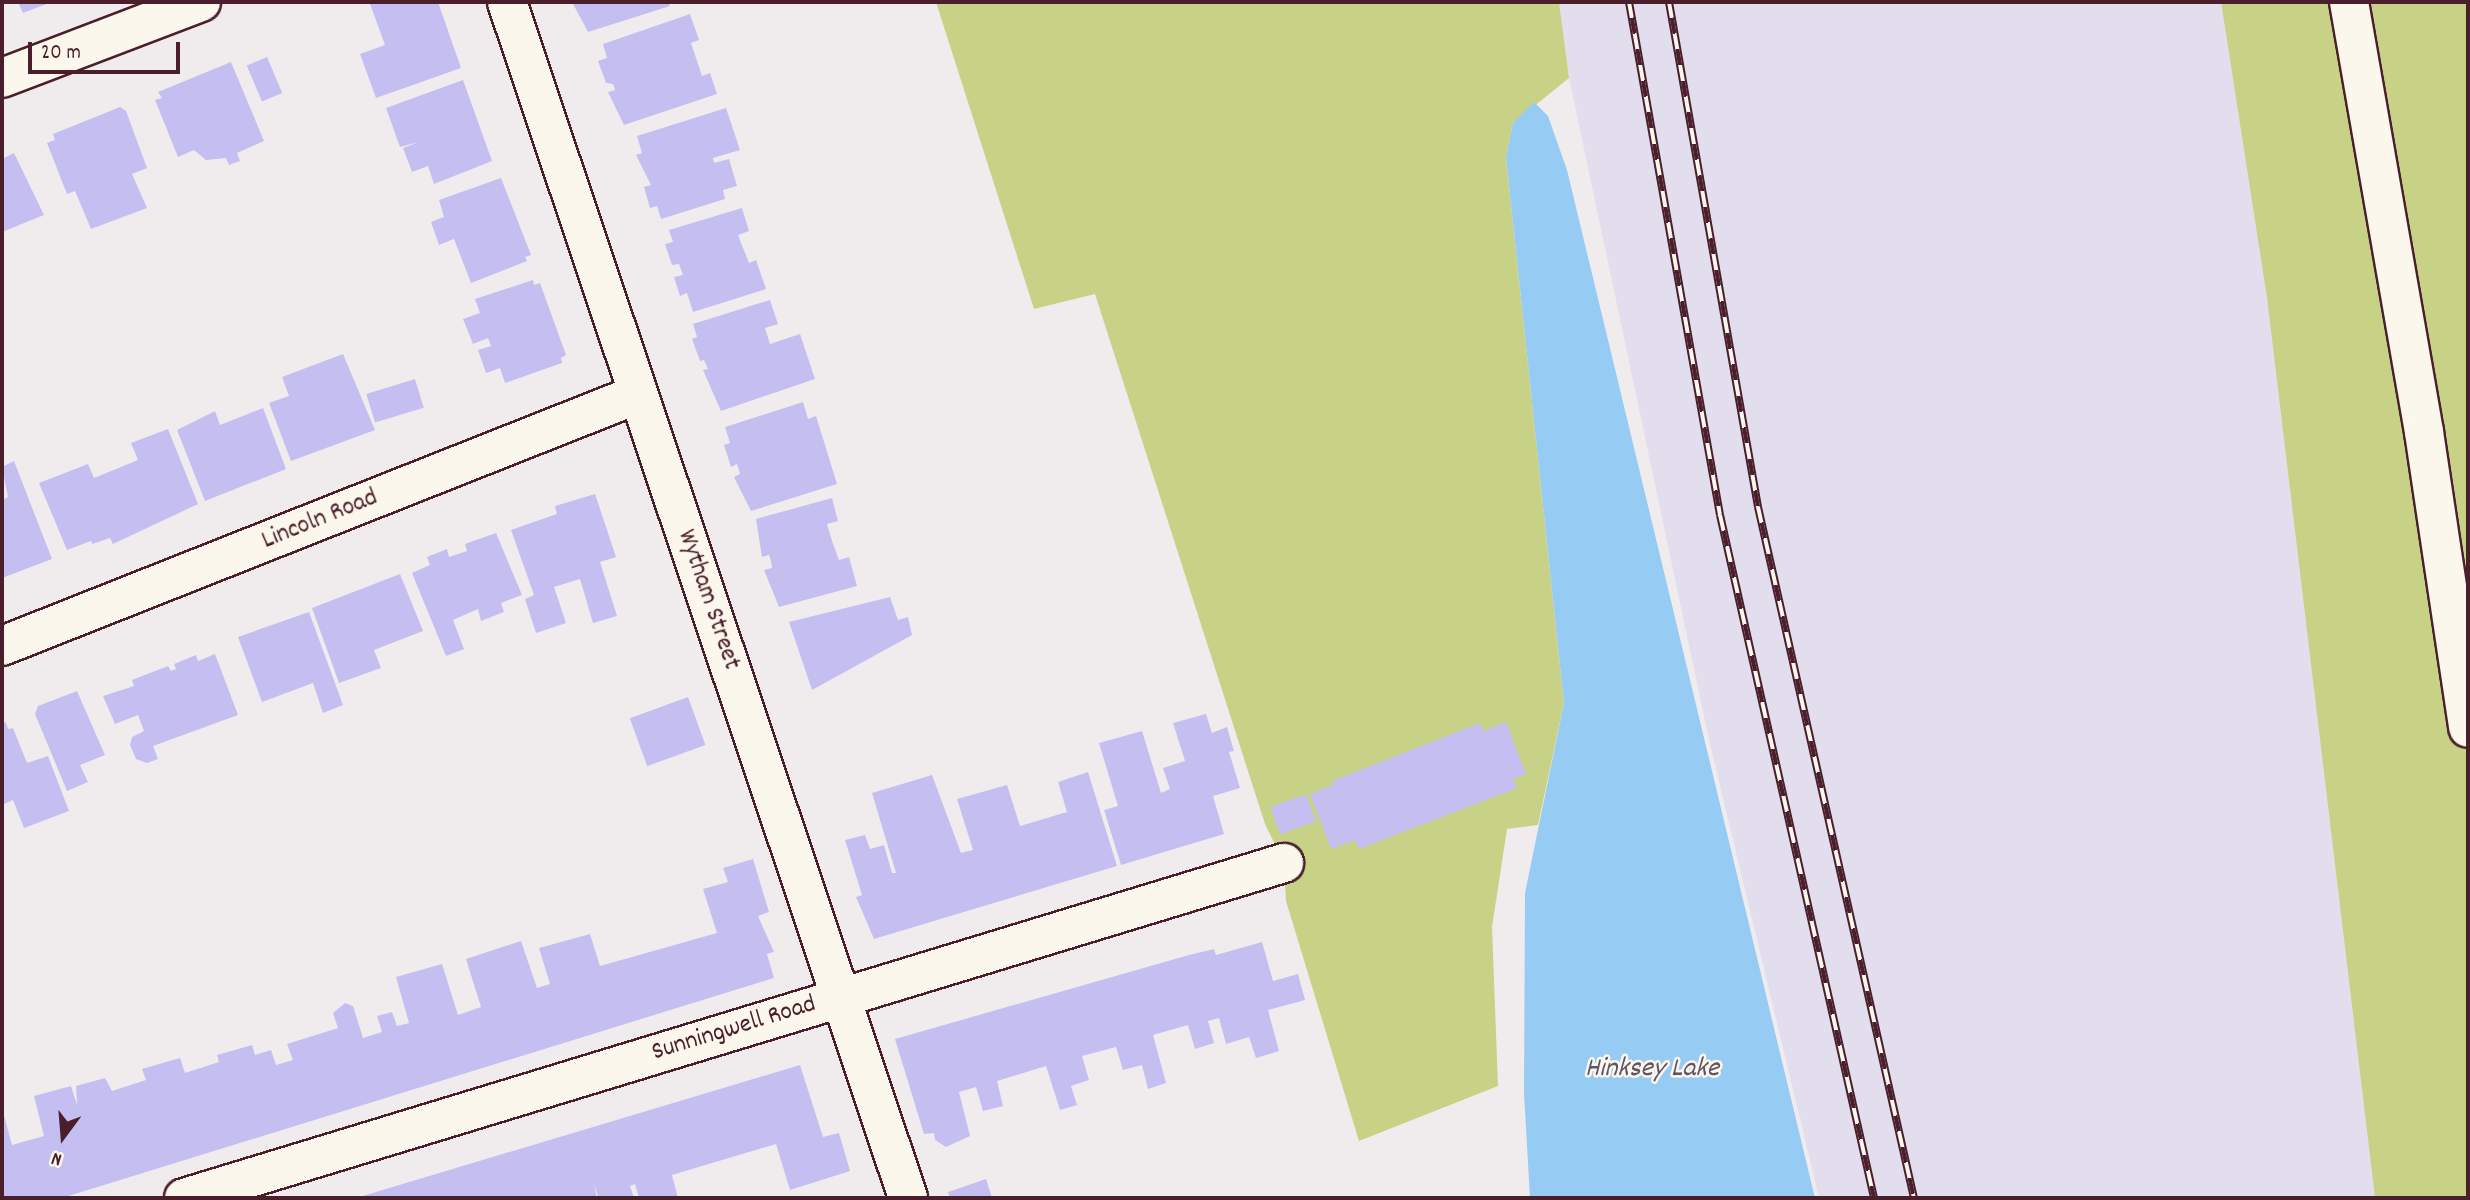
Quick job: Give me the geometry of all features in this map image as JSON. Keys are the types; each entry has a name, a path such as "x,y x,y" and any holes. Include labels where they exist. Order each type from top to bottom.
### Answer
{"street":[{"path":"2,78 201,2"},
{"name":"Wytham Street","path":"507,2 908,1198"},
{"path":"2349,2 2424,432 2468,728"},
{"name":"Lincoln Road","path":"2,646 638,394"},
{"name":"Sunningwell Road","path":"184,1198 1284,863"}],"shaded area":[{"path":"1559,2 2221,2 2267,298 2375,1198 1819,1198 1709,740 1569,78"}],"green space":[{"path":"936,2 1559,2 1569,78 1513,123 1506,157 1564,703 1538,825 1507,829 1492,927 1498,1086 1359,1141 1286,901 1284,863 1265,824 1095,294 1034,309"},
{"path":"2221,2 2468,2 2468,1198 2375,1198 2267,298"}],"water":[{"name":"Hinksey Lake","path":"1534,102 1548,116 1567,170 1815,1198 1530,1198 1524,1093 1525,893 1564,703 1506,157 1513,123"}],"building":[{"path":"18,2 52,2 23,13"},
{"path":"438,2 461,68 376,98 360,54 385,45 370,4"},
{"path":"572,2 668,2 670,6 588,32"},
{"path":"690,14 699,40 691,43 702,76 710,73 717,94 624,125 608,92 615,90 613,84 606,83 598,61 607,58 603,44"},
{"path":"267,57 282,93 262,101 247,66"},
{"path":"231,62 264,141 237,153 240,161 229,165 226,158 206,160 194,150 178,157 155,100 162,98 158,92"},
{"path":"463,80 492,161 434,184 428,166 412,172 403,148 419,142 400,147 386,108"},
{"path":"120,107 126,111 147,168 132,174 147,208 91,229 75,191 67,194 47,143 55,140 53,134"},
{"path":"726,108 740,150 713,158 714,163 729,159 737,186 723,190 725,199 661,219 657,206 650,208 644,187 651,185 636,155 642,153 637,136"},
{"path":"14,153 44,215 2,232 2,159"},
{"path":"501,178 531,255 525,257 527,261 471,283 454,239 439,245 431,222 444,217 439,200"},
{"path":"742,208 749,231 738,235 749,263 756,260 766,289 693,312 687,293 680,296 674,277 683,275 679,264 672,265 665,244 673,242 669,230"},
{"path":"533,280 534,285 540,283 566,355 561,358 562,363 505,383 500,368 486,373 478,350 491,346 488,338 473,344 463,319 480,313 475,299"},
{"path":"770,300 778,324 765,328 770,344 800,334 815,379 721,411 703,370 708,369 704,360 700,361 692,339 697,337 693,324"},
{"path":"343,354 375,430 291,461 269,403 289,396 282,377"},
{"path":"415,379 424,408 375,423 366,394"},
{"path":"803,402 808,419 816,416 837,484 751,511 734,477 740,474 737,464 731,467 724,445 730,443 725,427"},
{"path":"263,408 286,469 205,501 177,430 215,411 220,425"},
{"path":"168,429 198,504 113,544 110,538 92,544 91,541 67,550 39,483 88,464 94,478 138,460 131,443"},
{"path":"14,461 52,559 2,578 2,500 8,497 2,467"},
{"path":"595,494 616,557 600,562 617,616 593,623 580,579 554,587 566,623 536,633 525,599 534,595 511,530 557,514 555,506"},
{"path":"832,498 838,521 827,524 839,560 849,557 857,586 779,607 764,570 772,568 771,561 769,555 762,557 756,519"},
{"path":"496,533 522,595 501,603 504,612 481,621 478,609 453,620 464,649 446,656 412,573 430,565 427,557 447,549 449,557 467,551 465,544"},
{"path":"400,574 423,631 374,650 381,668 339,683 312,608"},
{"path":"890,597 898,620 908,617 912,635 812,690 789,622"},
{"path":"309,612 343,705 323,713 313,683 262,702 238,637"},
{"path":"215,654 238,715 153,746 158,759 147,763 136,759 130,745 132,737 144,731 138,715 115,724 103,696 134,686 132,680 168,666 171,671 176,669 174,664 196,655 198,661"},
{"path":"77,691 105,755 80,765 88,782 67,791 35,714 38,706"},
{"path":"688,697 705,745 647,766 630,718"},
{"path":"1206,714 1212,733 1227,727 1234,751 1229,752 1240,788 1213,796 1224,834 1121,865 1104,810 1118,806 1099,743 1142,731 1161,793 1170,789 1163,768 1185,761 1173,723"},
{"path":"6,722 8,729 13,728 27,763 48,756 69,811 24,828 13,800 2,805 2,724"},
{"path":"1506,722 1526,774 1513,779 1517,788 1359,849 1355,840 1331,849 1310,794 1333,785 1332,781 1480,723 1483,731"},
{"path":"1088,772 1117,866 874,939 856,897 862,895 845,840 865,835 870,849 884,845 892,873 896,873 872,793 932,775 961,853 973,850 957,799 1007,785 1020,826 1067,812 1058,782"},
{"path":"1306,794 1316,821 1280,834 1270,807"},
{"path":"753,859 769,912 758,916 774,952 767,954 774,978 62,1198 2,1198 2,1108 12,1145 44,1136 34,1096 71,1086 77,1105 76,1086 105,1078 112,1091 146,1080 142,1069 180,1058 185,1073 219,1062 217,1055 252,1045 255,1055 271,1050 276,1065 293,1060 287,1044 338,1028 333,1013 345,1003 353,1006 363,1038 382,1032 377,1016 392,1012 397,1026 409,1023 396,977 442,964 458,1015 481,1007 466,959 521,941 537,988 550,984 539,948 590,934 600,966 717,933 703,889 728,882 723,868"},
{"path":"1262,942 1273,981 1298,974 1305,1000 1268,1010 1279,1051 1256,1058 1249,1037 1226,1044 1219,1018 1208,1021 1214,1043 1195,1049 1188,1025 1153,1035 1166,1083 1148,1089 1142,1065 1123,1070 1116,1047 1082,1056 1089,1080 1071,1086 1077,1105 1060,1110 1046,1066 997,1081 1003,1106 983,1111 976,1087 959,1092 970,1136 946,1147 935,1140 934,1133 924,1134 895,1039 1189,955 1214,949 1216,955"},
{"path":"800,1065 823,1137 839,1133 850,1171 790,1190 776,1144 672,1175 678,1198 639,1198 635,1184 630,1186 634,1198 604,1198 598,1196 594,1184 597,1198 356,1198"},
{"path":"986,1179 992,1198 950,1198 948,1192"}],"railway":[{"path":"1629,2 1720,515 1874,1198"},
{"path":"1669,2 1758,507 1914,1198"}]}
